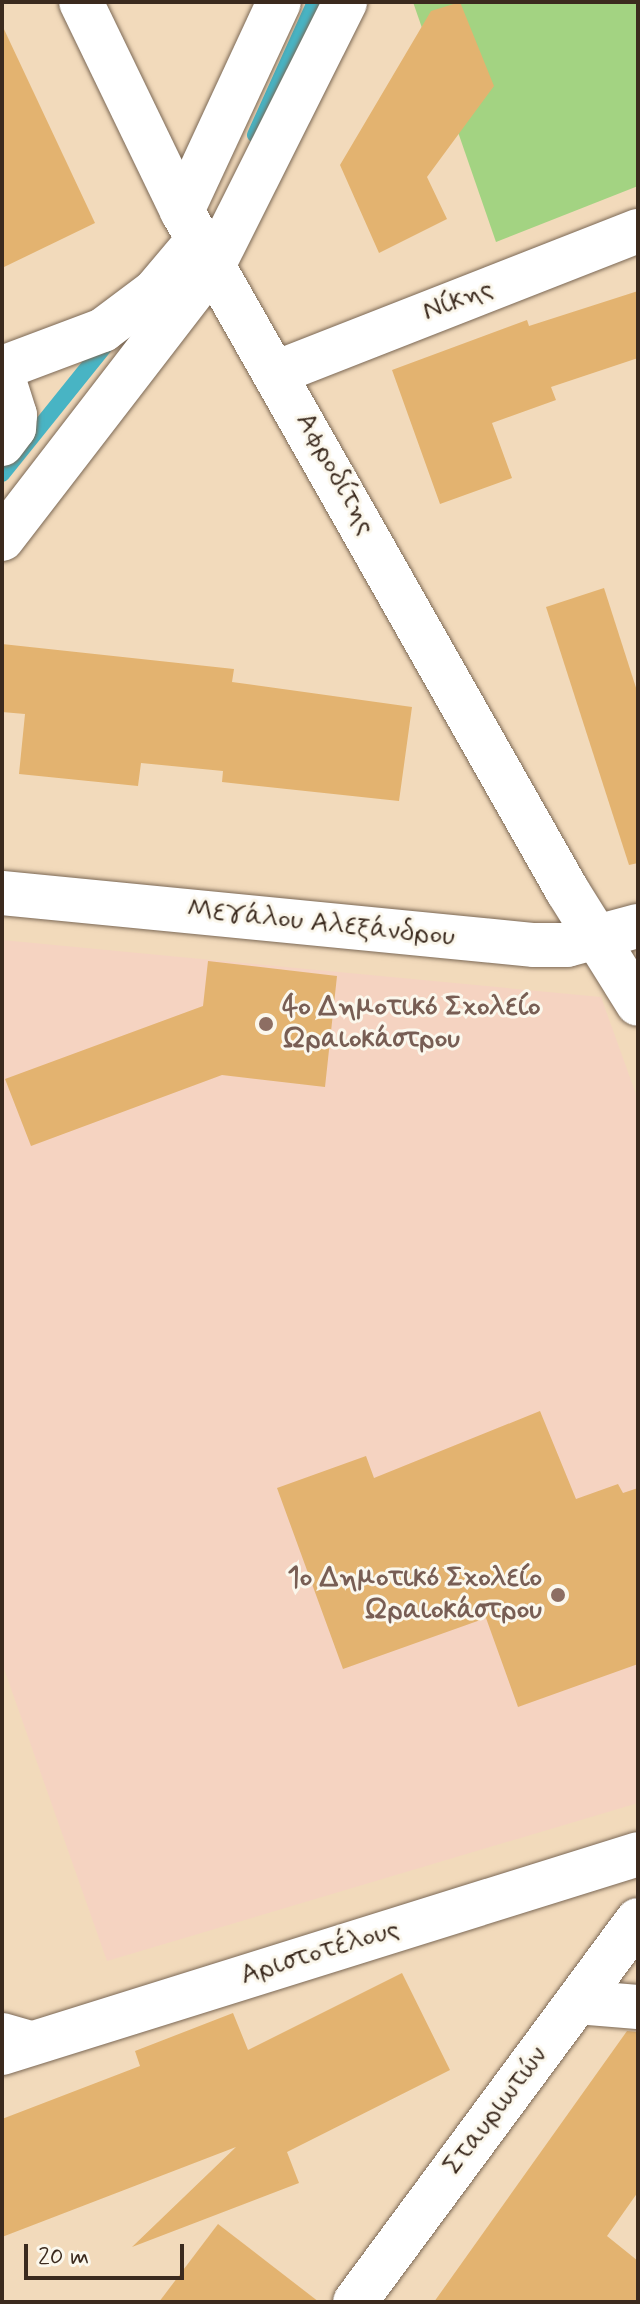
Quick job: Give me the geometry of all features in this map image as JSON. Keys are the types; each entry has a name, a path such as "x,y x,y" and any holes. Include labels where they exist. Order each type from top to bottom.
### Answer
{"street":[{"name":"Αφροδίτης","path":"81,2 199,238 278,372 567,890 619,932 638,1004"},
{"path":"2,368 103,330 155,291 199,238 279,2"},
{"path":"2,539 199,238 345,2"},
{"name":"Νίκης","path":"278,372 638,231"},
{"path":"2,374 15,415 14,428 2,444"},
{"name":"Μεγάλου Αλεξάνδρου","path":"2,893 534,945 619,932"},
{"name":"Αριστοτέλους","path":"11,2044 638,1854"},
{"name":"Σταυριωτών","path":"355,2302 638,1920"},
{"path":"577,2002 638,2007"}],"shaded area":[{"path":"2,940 601,997 638,1100 638,1803 107,1961 2,1663"}],"green space":[{"path":"413,2 638,2 638,186 496,242"}],"building":[{"path":"460,2 494,86 427,177 447,219 379,253 340,165 431,11"},
{"path":"2,25 95,223 2,268"},
{"path":"638,291 638,358 551,387 556,400 492,423 512,478 440,504 392,370 527,320 529,326"},
{"path":"604,588 638,694 638,863 629,865 546,607"},
{"path":"2,644 234,669 232,682 412,707 399,801 222,782 223,771 141,763 138,786 19,774 25,714 2,712"},
{"path":"208,961 337,976 325,1087 222,1075 31,1146 5,1079 203,1006"},
{"path":"540,1411 576,1499 618,1484 623,1493 638,1488 638,1664 518,1707 486,1618 343,1669 277,1488 366,1456 374,1478"},
{"path":"402,1973 450,2070 287,2152 299,2183 132,2247 236,2147 2,2237 2,2119 140,2066 135,2051 233,2013 248,2050"},
{"path":"627,2031 638,2032 638,2192 607,2236 638,2261 638,2302 434,2302"},
{"path":"218,2224 319,2302 159,2302"}],"waterway":[{"path":"255,135 315,2"},
{"path":"2,474 109,341"}],"place":[{"name":"4ο Δημοτικό Σχολείο Ωραιοκάστρου","path":"266,1024"},
{"name":"1ο Δημοτικό Σχολείο Ωραιοκάστρου","path":"558,1595"}]}
